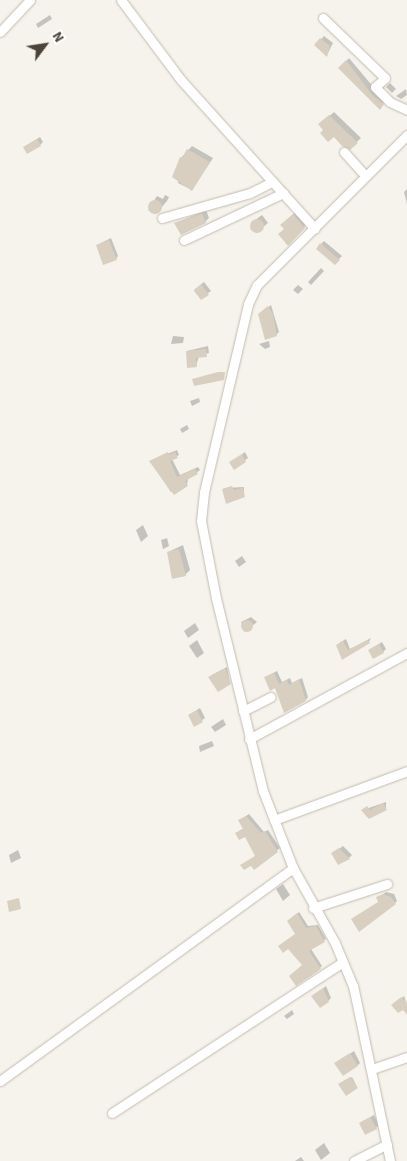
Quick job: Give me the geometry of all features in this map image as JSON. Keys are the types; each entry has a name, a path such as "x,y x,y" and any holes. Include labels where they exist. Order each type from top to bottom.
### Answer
{"street":[{"path":"0,32 30,0"},
{"path":"121,0 181,80 315,228"},
{"path":"323,18 385,78 375,87 390,102 407,110"},
{"path":"390,1161 354,986 293,868 274,820 249,740 201,521 204,492 248,304 257,285 407,135"},
{"path":"344,152 365,175"},
{"path":"162,218 250,193 272,182"},
{"path":"184,240 283,193"},
{"path":"249,740 407,654"},
{"path":"243,711 271,697"},
{"path":"274,820 407,771"},
{"path":"0,1081 293,868"},
{"path":"313,908 387,884"},
{"path":"112,1114 343,962"},
{"path":"372,1069 407,1056"},
{"path":"354,1161 387,1144"}],"building":[{"path":"320,38 330,46 327,57 314,45"},
{"path":"346,60 373,96 384,104 380,110 338,68"},
{"path":"329,115 358,143 350,150 342,146 334,137 328,142 320,133 323,130 318,124"},
{"path":"37,139 41,146 27,154 23,147"},
{"path":"187,149 210,162 192,191 172,177 180,157 182,158"},
{"path":"152,200 158,200 162,207 158,214 152,214 148,210 148,204"},
{"path":"202,213 206,223 181,235 174,223"},
{"path":"293,214 305,228 288,246 278,234 284,229 280,225"},
{"path":"254,219 260,219 264,226 260,233 254,233 250,229 250,223"},
{"path":"109,240 117,260 103,265 96,245"},
{"path":"320,243 340,260 335,265 316,249"},
{"path":"201,284 209,295 201,300 194,291"},
{"path":"268,306 273,314 277,336 265,340 258,314"},
{"path":"206,349 207,357 196,358 197,367 187,368 186,351"},
{"path":"225,372 224,380 194,386 192,379"},
{"path":"168,452 169,455 175,452 178,458 170,461 177,477 195,469 198,474 185,481 188,486 174,495 149,461"},
{"path":"242,454 246,462 234,470 229,462"},
{"path":"232,486 234,490 243,488 245,497 226,504 222,489"},
{"path":"179,549 186,576 172,579 167,552"},
{"path":"249,620 252,621 252,631 245,632 242,631 241,624 242,621"},
{"path":"368,640 370,643 342,660 336,645 343,641 348,650"},
{"path":"379,644 384,653 373,659 368,650"},
{"path":"225,668 231,684 218,692 208,677"},
{"path":"274,673 279,684 287,680 289,685 299,679 306,701 284,713 275,688 270,691 264,677"},
{"path":"197,710 203,722 194,727 188,715"},
{"path":"383,803 387,810 369,819 361,810 367,806 370,810"},
{"path":"246,816 261,833 265,831 278,852 254,870 251,866 244,870 240,865 255,856 245,837 239,840 235,833 243,829 238,820"},
{"path":"339,848 350,859 338,865 331,853"},
{"path":"383,894 391,897 396,904 359,932 351,919 378,902 376,897"},
{"path":"19,898 21,909 9,912 7,901"},
{"path":"297,913 306,928 316,926 325,942 309,951 321,969 296,986 289,976 302,965 288,949 283,953 278,946 295,934 287,921"},
{"path":"323,988 329,1002 320,1008 311,996"},
{"path":"401,997 407,1003 407,1015 403,1010 398,1013 391,1005"},
{"path":"350,1053 358,1066 343,1076 334,1063"},
{"path":"350,1077 358,1088 346,1096 338,1084"},
{"path":"370,1117 377,1129 365,1135 359,1123"}]}
